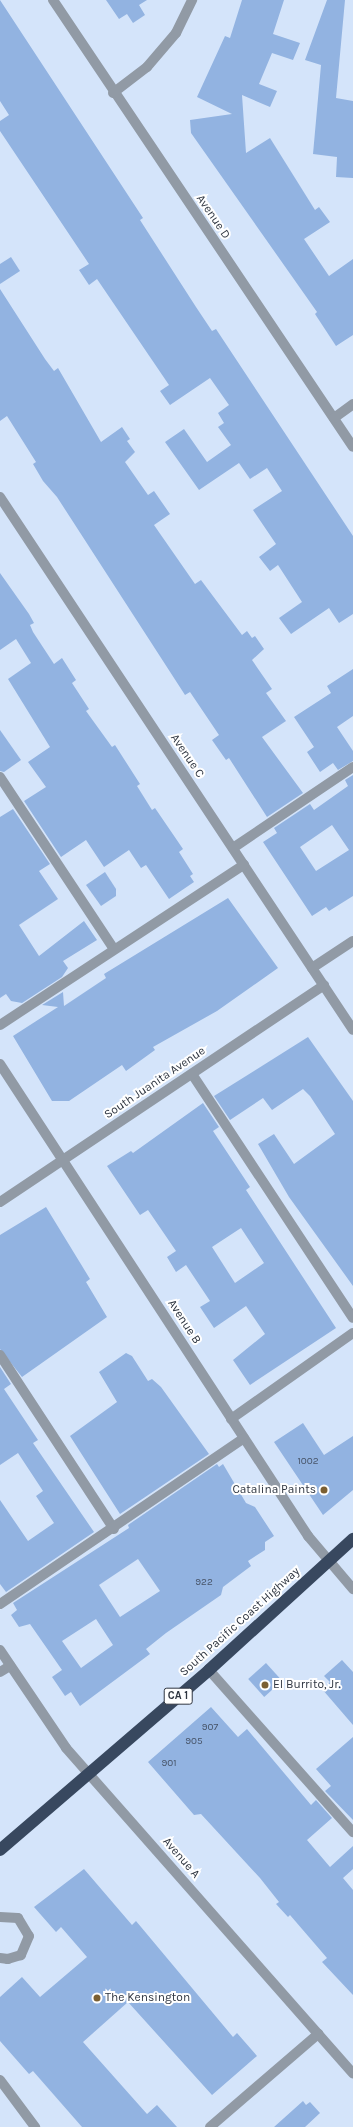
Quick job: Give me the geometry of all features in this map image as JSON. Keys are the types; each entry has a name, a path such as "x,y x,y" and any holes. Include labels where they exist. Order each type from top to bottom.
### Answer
{"highway":[{"name":"South Pacific Coast Highway","path":"0,1850 209,1670 353,1539"}],"street":[{"name":"Avenue D","path":"53,0 113,93 353,447"},
{"path":"113,93 147,67 171,39 192,0"},
{"path":"334,418 353,404"},
{"name":"Avenue C","path":"0,497 353,1030"},
{"path":"233,848 353,767"},
{"path":"0,778 114,949"},
{"path":"0,1025 244,865"},
{"path":"312,968 353,941"},
{"name":"South Juanita Avenue","path":"0,1202 324,985"},
{"name":"Avenue B","path":"0,1064 308,1536 353,1589"},
{"path":"192,1074 353,1318"},
{"path":"232,1418 353,1333"},
{"path":"0,1355 114,1529"},
{"path":"0,1604 114,1529 244,1438"},
{"name":"Avenue A","path":"0,1650 66,1748 353,2074"},
{"path":"0,1672 10,1666"},
{"path":"209,1670 353,1832"},
{"path":"0,1917 18,1918 29,1936 21,1954 8,1959 0,1958"},
{"path":"210,2127 318,2034"},
{"path":"0,2080 35,2127"}],"building":[{"path":"0,0 143,218 140,220 196,307 212,331 216,329 353,536 353,614 339,623 329,608 291,634 279,618 302,602 278,565 270,571 259,557 276,544 253,510 282,491 267,468 250,479 239,463 199,490 165,442 184,429 207,462 231,445 218,427 224,423 218,413 229,405 210,378 170,405 160,391 169,385 97,279 89,285 79,270 89,264 0,131 0,121 9,115 0,101"},
{"path":"106,0 147,0 139,5 145,15 133,23 127,14 119,19"},
{"path":"242,0 284,0 273,34 300,43 293,60 272,53 259,84 277,91 270,107 242,95 246,153 270,138 315,210 319,207 330,222 304,239 329,276 353,259 353,335 336,346 315,314 317,312 191,133 190,120 232,114 197,97 225,36 230,38"},
{"path":"327,0 345,0 336,98 353,101 353,178 336,177 337,157 313,154 321,65 305,60"},
{"path":"11,257 20,271 0,284 0,264"},
{"path":"0,289 45,359 54,371 58,368 101,442 122,427 130,439 127,441 135,452 125,462 148,495 154,491 170,514 154,525 195,584 201,580 242,635 247,631 252,638 255,636 264,649 252,660 272,689 266,693 286,721 262,737 303,793 267,817 229,758 226,760 212,740 219,735 190,692 185,695 57,497 43,481 33,464 36,462 7,416 0,421"},
{"path":"0,573 29,614 34,623 30,625 33,632 54,664 62,658 76,680 72,683 89,709 86,711 112,747 115,745 140,784 137,786 152,810 155,808 183,849 179,852 193,874 190,876 194,882 169,899 146,865 141,868 129,850 104,867 86,840 61,857 24,801 46,787 28,762 50,747 8,679 31,663 16,639 0,650"},
{"path":"353,669 353,716 337,727 353,751 353,761 338,770 333,763 320,772 307,752 314,747 294,717 331,693 327,686"},
{"path":"0,730 21,760 4,772 0,771"},
{"path":"353,775 353,896 329,911 326,907 312,916 263,842 277,833 274,828 310,804 314,810 348,786 345,780","holes":["332,825 349,850 316,871 300,847"]},
{"path":"13,809 50,864 39,871 58,899 19,925 39,956 84,921 97,940 63,961 68,968 62,977 22,1003 11,1001 6,994 0,998 0,817"},
{"path":"105,872 116,889 116,896 101,906 86,885"},
{"path":"228,898 278,968 217,1011 153,1047 155,1050 126,1071 122,1065 69,1101 52,1101 13,1036 58,1007 42,1005 63,992 64,1006 106,978 104,974"},
{"path":"308,1037 353,1101 353,1286 289,1197 258,1144 274,1134 294,1164 335,1134 310,1096 303,1089 272,1110 263,1098 230,1120 214,1096"},
{"path":"203,1103 219,1127 213,1131 250,1187 246,1190 336,1328 250,1385 233,1360 265,1334 246,1306 214,1328 200,1307 210,1301 186,1265 176,1272 167,1257 176,1251 148,1210 140,1215 107,1166 131,1151 133,1153","holes":["241,1228 264,1263 235,1283 212,1247"]},
{"path":"46,1207 90,1279 86,1282 107,1317 22,1377 0,1349 0,1235"},
{"path":"126,1353 132,1356 148,1381 152,1379 161,1387 209,1454 120,1514 70,1436 117,1402 99,1372"},
{"path":"0,1367 11,1384 4,1389 38,1440 33,1443 94,1532 6,1592 0,1584 0,1500 28,1541 54,1523 36,1496 43,1491 18,1453 0,1465"},
{"path":"303,1423 324,1455 353,1436 353,1490 323,1515 274,1442"},
{"path":"217,1464 219,1467 223,1464 246,1503 255,1507 274,1536 265,1542 265,1550 248,1561 251,1566 223,1587 221,1595 166,1633 146,1649 150,1654 80,1706 71,1692 65,1696 52,1677 62,1670 30,1624 19,1627 11,1615 17,1610 13,1603 129,1528 128,1525","holes":["138,1559 160,1591 120,1617 99,1585","96,1619 113,1645 81,1668 62,1641"]},
{"path":"342,1660 353,1672 353,1725 322,1689 330,1682 324,1676"},
{"name":"El Burrito, Jr.","path":"266,1663 282,1681 264,1697 248,1679"},
{"path":"211,1707 238,1737 247,1729 311,1805 316,1800 332,1818 307,1840 330,1867 353,1846 353,1869 343,1878 353,1890 353,1995 322,1962 327,1958 290,1915 288,1917 276,1904 279,1902 260,1878 201,1814 194,1815 148,1762"},
{"path":"353,1737 353,1820 325,1791 331,1786 316,1769"},
{"name":"The Kensington","path":"84,1869 132,1925 136,1921 233,2037 237,2033 257,2056 212,2095 128,2002 83,2042 147,2114 157,2105 177,2127 82,2127 33,2071 29,2074 0,2041 0,1997 22,1977 40,1997 87,1957 61,1927 56,1932 34,1907"},
{"path":"303,2101 306,2105 310,2102 320,2113 305,2127 274,2127"}],"place":[{"name":"Catalina Paints","path":"324,1490"},
{"name":"El Burrito, Jr.","path":"265,1685"},
{"name":"The Kensington","path":"97,1998"}]}
